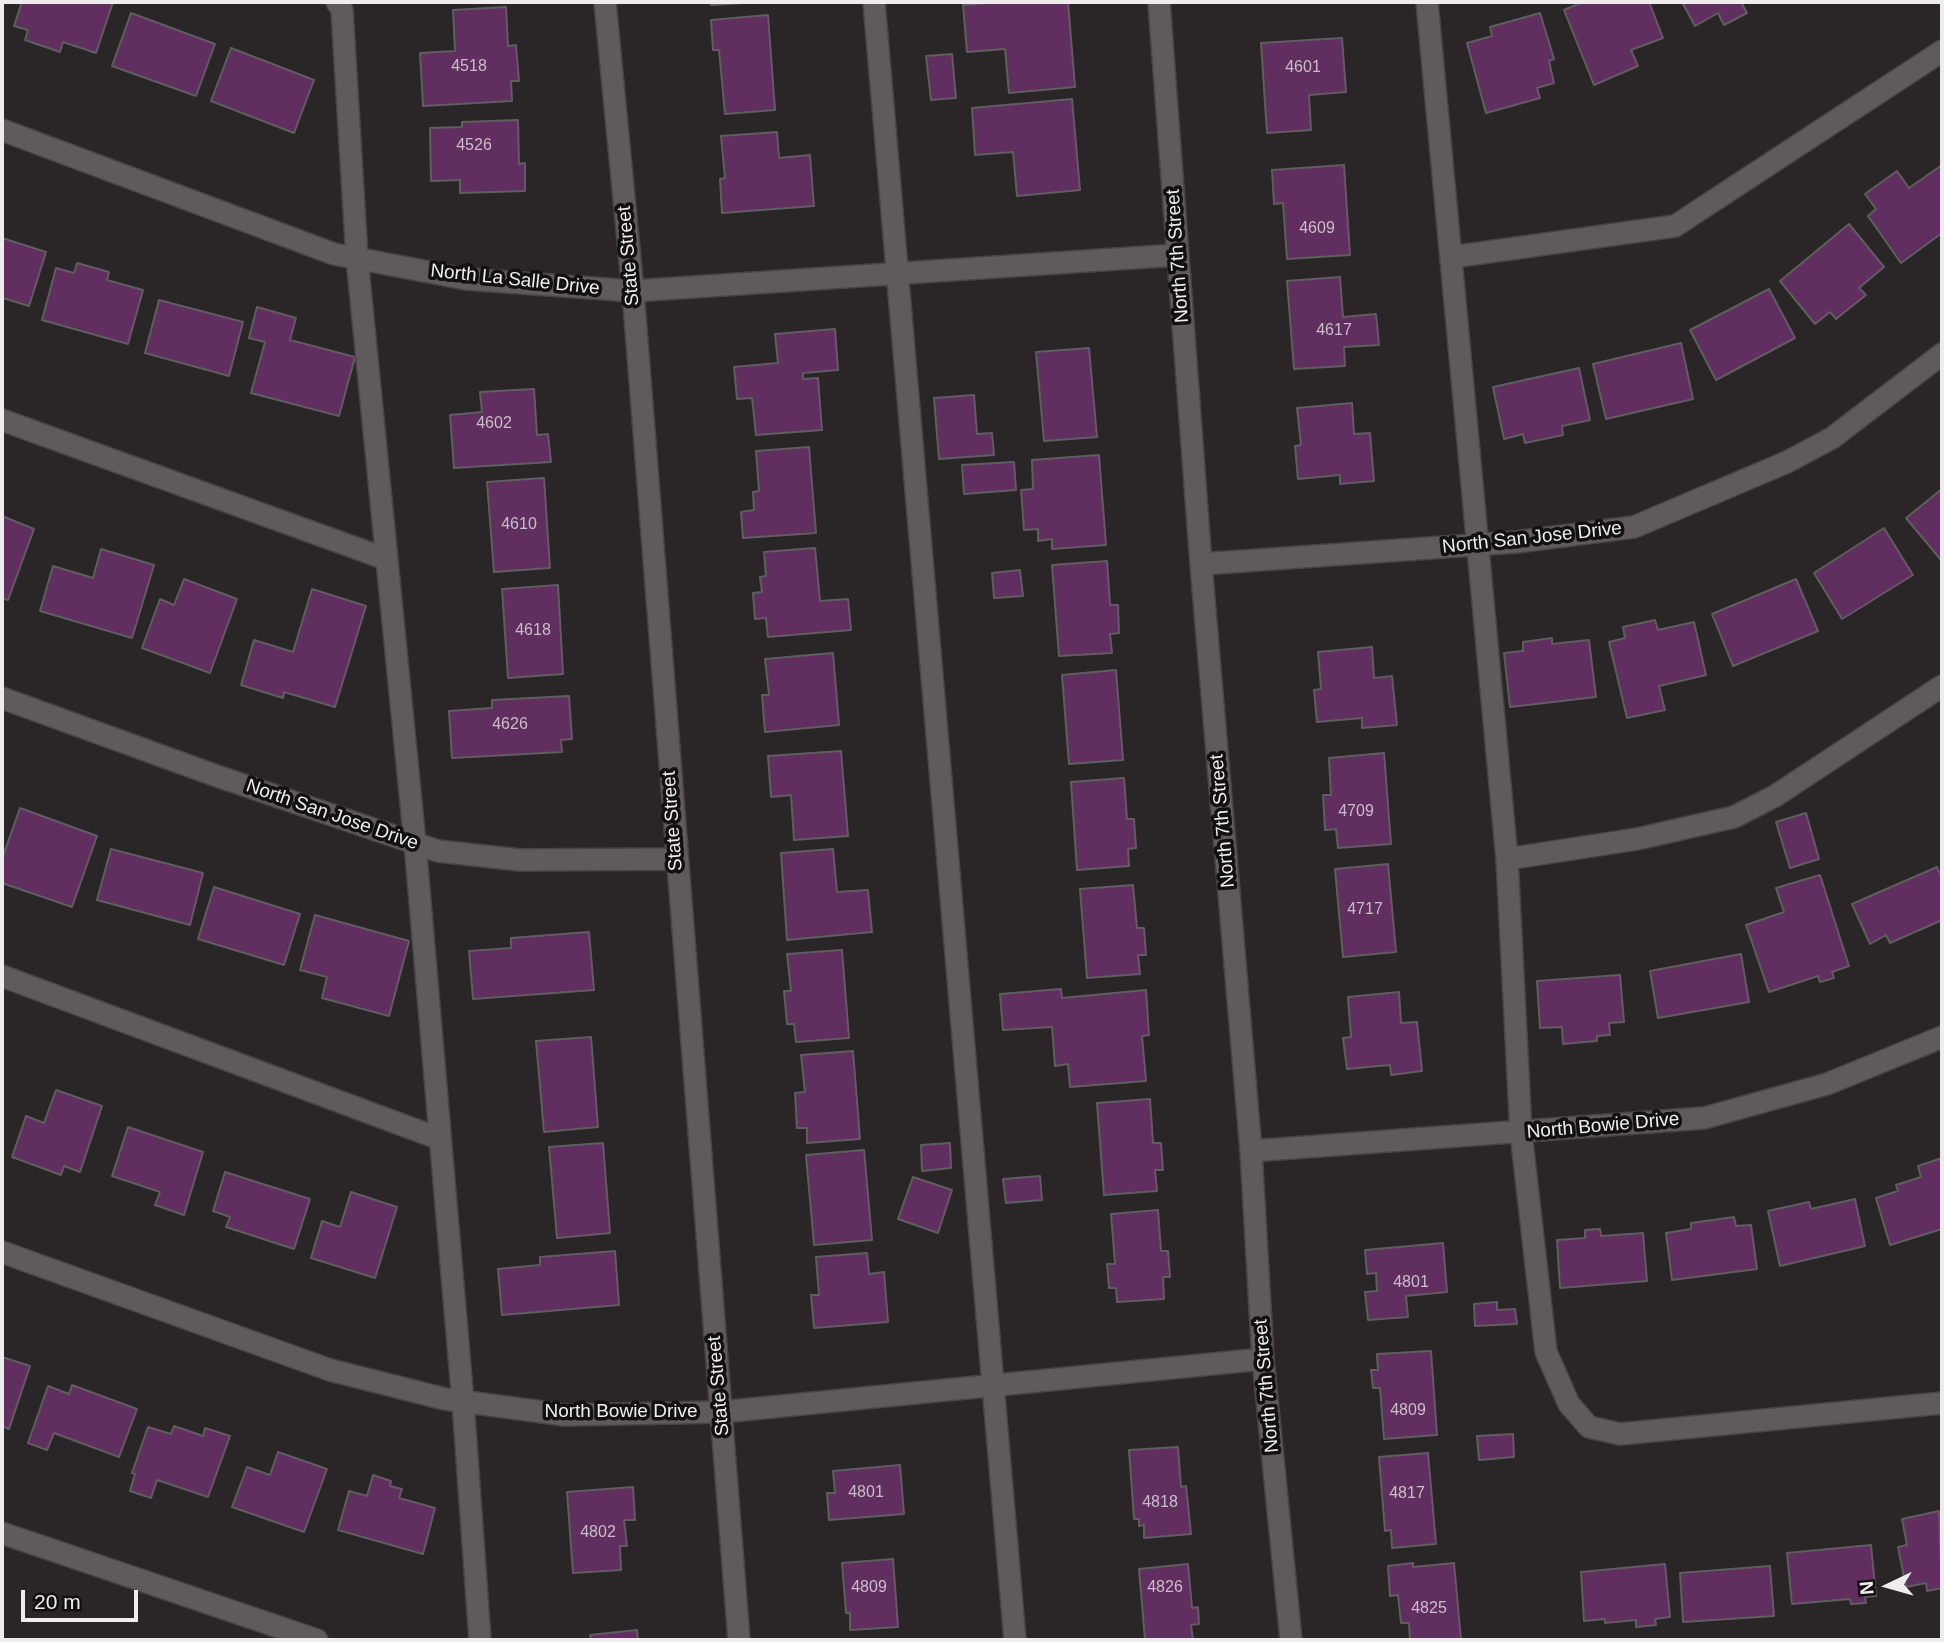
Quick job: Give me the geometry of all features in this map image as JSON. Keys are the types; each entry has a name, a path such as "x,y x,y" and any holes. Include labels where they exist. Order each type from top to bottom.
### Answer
{"street":[{"path":"337,2 342,10 357,258 415,843 463,1402 480,1640"},
{"name":"State Street","path":"605,2 633,291 739,1640"},
{"path":"874,2 1015,1640"},
{"name":"North 7th Street","path":"1159,2 1201,564 1251,1152 1263,1359 1291,1640"},
{"path":"1427,2 1507,859 1521,1133 1546,1352 1569,1404 1589,1427 1620,1434 1942,1403"},
{"path":"1452,257 1675,226 1942,51"},
{"name":"North La Salle Drive","path":"2,130 155,190 334,254 466,279 633,291 1177,255"},
{"name":"North San Jose Drive","path":"1201,564 1479,545 1634,527 1787,463 1832,438 1942,355"},
{"path":"2,421 386,559"},
{"path":"1507,859 1637,839 1734,817 1775,796 1942,686"},
{"name":"North San Jose Drive","path":"2,698 214,775 438,851 520,860 676,859"},
{"path":"2,976 440,1139"},
{"name":"North Bowie Drive","path":"1251,1152 1703,1118 1827,1084 1942,1037"},
{"name":"North Bowie Drive","path":"2,1252 330,1370 463,1402 565,1415 721,1412 1263,1359"},
{"path":"2,1533 317,1640"}],"building":[{"path":"22,2 113,2 96,53 63,42 60,52 25,40 28,30 14,26"},
{"path":"711,2 758,2 711,5"},
{"path":"1068,2 1075,87 1009,93 1005,49 967,52 963,5"},
{"path":"1583,2 1649,2 1663,38 1631,50 1638,66 1594,85 1564,10"},
{"path":"1682,2 1741,2 1747,13 1724,25 1718,13 1695,26"},
{"path":"506,7 508,46 516,45 519,81 511,81 512,101 423,106 420,53 455,51 453,10"},
{"path":"131,13 215,44 196,96 112,66"},
{"path":"1540,13 1554,59 1549,61 1554,83 1537,88 1540,98 1486,113 1467,43 1492,36 1490,27"},
{"path":"768,15 775,110 725,114 719,50 713,50 711,20"},
{"path":"1342,38 1346,92 1309,95 1311,130 1267,133 1261,43"},
{"path":"231,48 314,80 294,133 211,101"},
{"path":"952,54 956,98 931,100 926,56"},
{"path":"1072,99 1080,190 1017,196 1013,152 975,155 972,108"},
{"path":"518,120 519,164 525,163 525,191 460,193 460,180 431,181 430,128 462,127 462,122"},
{"path":"777,132 779,158 810,155 814,206 722,213 720,179 725,178 721,136"},
{"path":"1344,165 1350,255 1287,259 1283,203 1274,204 1272,170"},
{"path":"1942,165 1942,233 1901,263 1868,216 1876,209 1865,194 1897,171 1909,188"},
{"path":"1849,224 1884,267 1859,288 1866,295 1836,319 1830,312 1815,324 1780,281"},
{"path":"2,238 46,252 29,306 3,298 2,301"},
{"path":"77,263 109,272 107,280 143,290 128,344 42,320 56,268 74,273"},
{"path":"1340,277 1343,317 1376,314 1379,345 1344,347 1345,366 1294,369 1287,281"},
{"path":"1769,289 1795,338 1716,380 1690,330"},
{"path":"159,300 243,322 229,376 145,353"},
{"path":"257,307 296,318 290,340 355,357 339,416 251,393 265,342 249,338"},
{"path":"835,329 838,370 803,373 803,379 818,378 822,430 756,435 752,398 737,399 734,367 778,363 775,334"},
{"path":"1681,343 1693,399 1606,419 1593,364"},
{"path":"1089,348 1097,437 1044,441 1036,352"},
{"path":"1579,368 1590,420 1562,426 1563,435 1525,443 1523,434 1504,439 1493,387"},
{"path":"534,389 537,435 548,434 551,462 454,468 450,415 482,412 480,392"},
{"path":"974,395 977,434 992,433 994,455 939,459 934,398"},
{"path":"1352,403 1354,434 1370,433 1374,481 1340,484 1340,475 1298,479 1295,446 1301,445 1297,408"},
{"path":"809,447 816,533 743,538 741,512 754,510 753,492 759,491 756,451"},
{"path":"1099,455 1106,545 1052,549 1052,539 1038,541 1038,529 1024,530 1021,490 1033,489 1032,460"},
{"path":"1014,462 1016,490 964,494 962,465"},
{"path":"544,478 550,568 494,572 487,482"},
{"path":"1942,489 1942,560 1941,560 1906,518"},
{"path":"2,516 34,529 8,600 2,598"},
{"path":"1884,528 1913,575 1842,619 1814,573"},
{"path":"815,548 820,601 848,599 851,630 768,637 766,618 755,619 753,593 762,592 760,577 766,576 764,552"},
{"path":"101,549 154,565 132,638 40,611 53,566 93,578"},
{"path":"1107,561 1110,605 1118,605 1119,633 1110,634 1112,653 1059,656 1052,565"},
{"path":"1020,570 1023,596 994,598 992,573"},
{"path":"184,579 237,599 210,673 142,648 160,599 174,605"},
{"path":"1796,579 1818,631 1733,666 1712,614"},
{"path":"558,585 563,674 508,678 502,589"},
{"path":"312,589 366,606 335,707 284,692 283,698 241,685 254,640 293,652"},
{"path":"1655,620 1658,630 1694,622 1706,675 1659,686 1665,710 1627,718 1609,642 1625,638 1623,627"},
{"path":"1552,638 1552,644 1589,640 1596,697 1510,707 1504,653 1523,651 1523,642"},
{"path":"1372,647 1374,678 1392,676 1397,725 1362,728 1362,718 1317,722 1314,690 1321,689 1318,652"},
{"path":"833,653 839,725 765,732 762,695 769,695 765,659"},
{"path":"1116,670 1123,760 1069,764 1062,675"},
{"path":"569,696 572,739 561,740 562,752 452,758 449,711 492,708 492,700"},
{"path":"841,751 848,836 794,840 791,795 771,797 768,756"},
{"path":"1384,753 1391,844 1338,848 1336,829 1325,830 1323,795 1331,795 1329,758"},
{"path":"1124,778 1127,819 1134,819 1136,848 1128,849 1129,866 1077,870 1071,782"},
{"path":"20,808 97,836 72,907 2,883 2,859"},
{"path":"1806,813 1819,859 1790,868 1776,822"},
{"path":"111,849 203,873 190,925 97,900"},
{"path":"833,849 837,892 868,890 872,932 787,940 781,853"},
{"path":"1388,864 1396,952 1343,957 1335,869"},
{"path":"1937,867 1942,879 1942,920 1890,943 1886,935 1870,944 1852,904"},
{"path":"1820,875 1849,966 1832,972 1834,978 1820,982 1818,976 1769,992 1746,925 1784,912 1776,888"},
{"path":"1133,885 1137,928 1144,928 1146,955 1138,955 1140,974 1087,978 1080,889"},
{"path":"214,887 300,914 284,965 198,939"},
{"path":"315,915 409,941 389,1016 322,998 327,977 300,970"},
{"path":"589,932 594,990 473,999 469,951 511,948 511,938"},
{"path":"842,950 849,1038 796,1042 794,1024 787,1024 784,991 791,991 787,954"},
{"path":"1741,954 1749,1002 1658,1018 1650,971"},
{"path":"1620,975 1624,1022 1609,1023 1610,1035 1597,1036 1597,1041 1563,1044 1562,1027 1540,1028 1537,981"},
{"path":"1061,989 1062,998 1146,990 1149,1035 1142,1036 1146,1081 1070,1087 1068,1064 1055,1066 1052,1027 1003,1030 1000,994"},
{"path":"1399,992 1401,1023 1417,1022 1422,1071 1391,1075 1390,1065 1347,1069 1343,1038 1351,1037 1348,997"},
{"path":"591,1037 598,1127 544,1132 536,1041"},
{"path":"853,1051 860,1139 807,1143 807,1128 797,1128 795,1093 805,1092 801,1055"},
{"path":"56,1090 102,1106 80,1172 64,1166 61,1175 12,1157 26,1116 44,1123"},
{"path":"1150,1099 1153,1143 1161,1143 1163,1170 1155,1170 1157,1191 1104,1195 1097,1103"},
{"path":"128,1127 203,1152 184,1215 155,1205 160,1192 112,1176"},
{"path":"603,1143 610,1233 557,1238 549,1147"},
{"path":"950,1143 951,1168 922,1171 921,1145"},
{"path":"864,1150 872,1240 814,1245 806,1155"},
{"path":"1942,1158 1942,1229 1890,1245 1876,1198 1898,1191 1896,1185 1921,1177 1918,1166"},
{"path":"225,1172 310,1199 294,1249 226,1227 230,1217 213,1211"},
{"path":"1040,1176 1042,1200 1006,1203 1003,1179"},
{"path":"913,1177 952,1190 938,1233 898,1219"},
{"path":"351,1192 397,1207 375,1278 311,1258 322,1221 340,1227"},
{"path":"1855,1199 1865,1246 1780,1266 1768,1211 1809,1202 1811,1209"},
{"path":"1158,1210 1161,1251 1168,1251 1170,1277 1163,1277 1164,1299 1117,1302 1116,1288 1109,1288 1107,1264 1115,1264 1111,1214"},
{"path":"1734,1217 1736,1226 1751,1225 1757,1269 1672,1280 1666,1233 1691,1229 1691,1223"},
{"path":"1600,1229 1601,1236 1643,1233 1647,1281 1560,1288 1557,1240 1585,1238 1585,1230"},
{"path":"1443,1243 1447,1292 1406,1296 1408,1317 1368,1320 1365,1292 1377,1291 1376,1273 1367,1274 1365,1250"},
{"path":"615,1251 619,1305 502,1315 498,1269 540,1265 540,1257"},
{"path":"867,1253 869,1274 884,1272 888,1322 814,1328 811,1295 819,1295 816,1257"},
{"path":"1497,1302 1497,1310 1515,1309 1517,1324 1475,1326 1474,1304"},
{"path":"1431,1351 1437,1435 1384,1439 1380,1388 1373,1388 1371,1370 1378,1370 1377,1354"},
{"path":"2,1357 30,1366 9,1429 2,1426"},
{"path":"72,1385 137,1409 119,1457 54,1433 47,1450 28,1443 48,1386 69,1394"},
{"path":"174,1426 203,1436 205,1428 230,1436 208,1497 157,1480 151,1498 130,1491 135,1474 132,1473 148,1427 171,1434"},
{"path":"1513,1434 1514,1457 1479,1460 1477,1436"},
{"path":"1178,1447 1181,1487 1186,1486 1191,1534 1144,1538 1144,1525 1139,1526 1139,1519 1134,1519 1129,1450"},
{"path":"278,1452 327,1469 304,1532 232,1507 247,1467 270,1475"},
{"path":"1428,1453 1436,1544 1392,1548 1391,1530 1385,1531 1379,1457"},
{"path":"900,1465 904,1514 829,1520 827,1493 835,1493 833,1471"},
{"path":"373,1475 391,1481 390,1486 402,1489 399,1498 435,1508 423,1554 338,1530 349,1491 367,1496"},
{"path":"633,1487 635,1520 624,1520 627,1546 620,1546 621,1570 573,1573 567,1492"},
{"path":"1939,1511 1942,1588 1927,1591 1926,1583 1906,1587 1898,1547 1907,1545 1902,1519"},
{"path":"1871,1545 1876,1596 1865,1597 1866,1603 1851,1604 1850,1599 1792,1604 1787,1553"},
{"path":"893,1559 898,1627 850,1630 842,1563"},
{"path":"1413,1563 1413,1567 1454,1563 1461,1640 1410,1640 1409,1623 1401,1623 1398,1595 1390,1596 1388,1566"},
{"path":"1188,1564 1192,1608 1198,1607 1199,1624 1191,1625 1193,1640 1145,1640 1139,1569"},
{"path":"1665,1564 1670,1617 1655,1619 1656,1625 1636,1627 1636,1620 1605,1623 1605,1619 1584,1621 1581,1572"},
{"path":"1770,1566 1774,1616 1683,1622 1680,1573"},
{"path":"637,1630 638,1640 591,1640 590,1635"}]}
